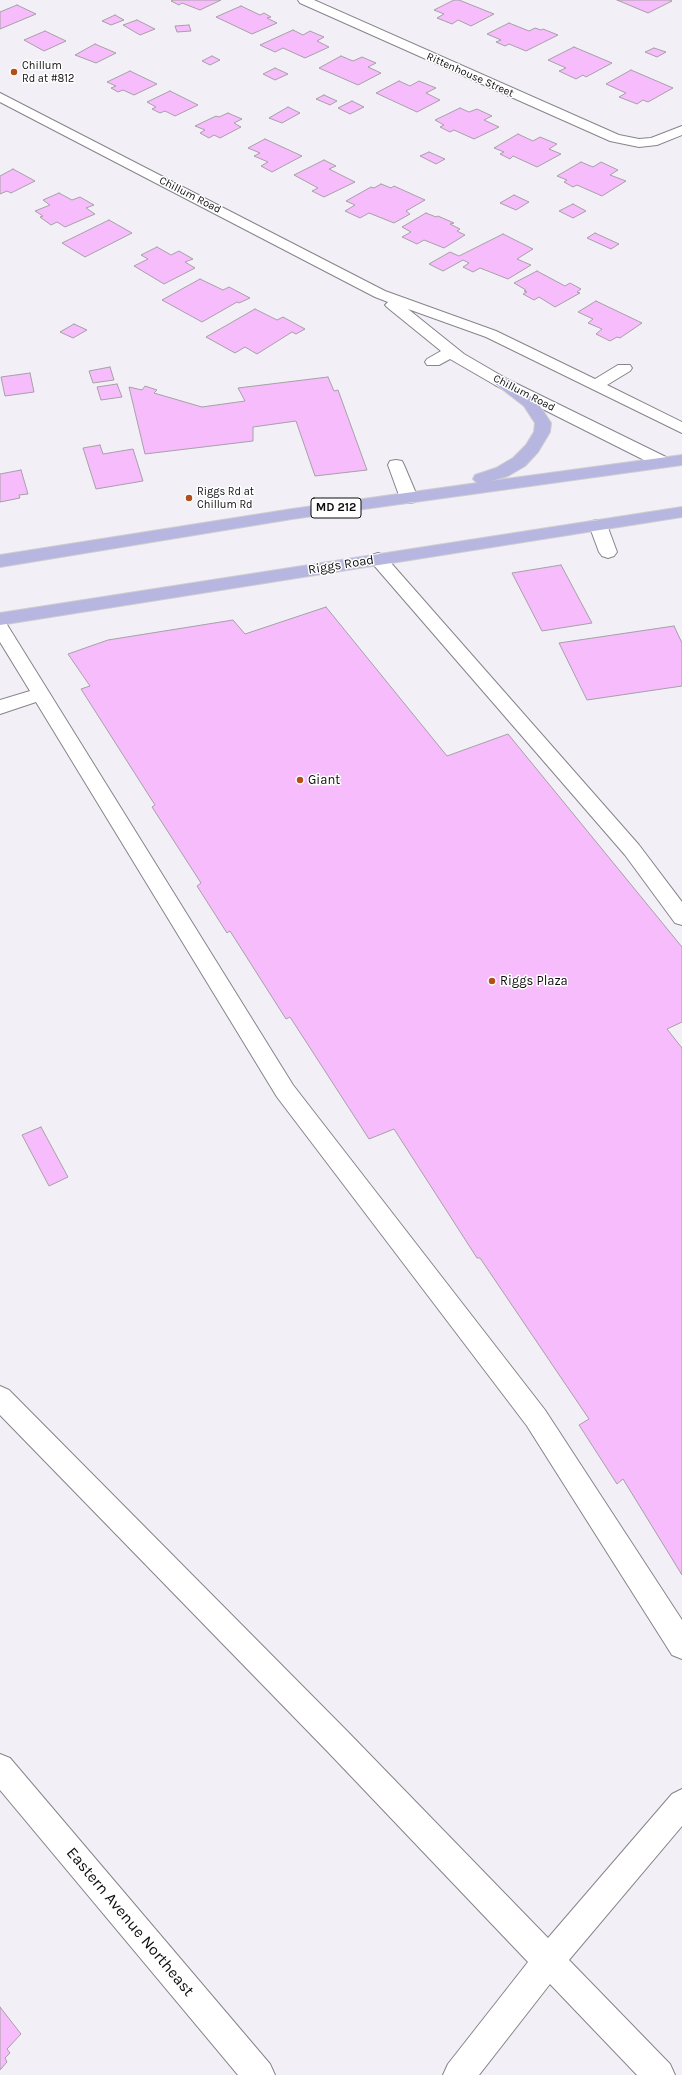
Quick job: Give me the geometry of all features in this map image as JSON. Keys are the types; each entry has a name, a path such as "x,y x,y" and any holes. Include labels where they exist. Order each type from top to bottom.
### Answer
{"main road":[{"path":"435,494 502,472 519,462 532,448 542,432 543,423 530,403 501,382"},
{"name":"MD 212","path":"0,561 292,514 682,460"},
{"name":"Chillum Road","path":"662,462 682,470"},
{"name":"Riggs Road","path":"0,619 682,512"}],"street":[{"name":"Rittenhouse Street","path":"304,0 615,138 639,143 660,141 682,130"},
{"name":"Chillum Road","path":"0,97 380,294 491,334 682,428"},
{"name":"Chillum Road","path":"380,294 451,352 501,382 662,462"},
{"path":"433,362 451,352"},
{"path":"596,386 624,368"},
{"path":"396,465 409,498"},
{"path":"598,525 608,552"},
{"path":"378,559 632,850 682,917"},
{"path":"0,627 285,1090 536,1418 682,1645"},
{"path":"0,707 40,694"},
{"path":"0,1398 549,1960 659,2075"},
{"name":"Eastern Avenue Northeast","path":"0,1768 259,2075"},
{"path":"459,2075 549,1960 682,1804"}],"building":[{"path":"221,0 200,10 182,3 179,5 171,1"},
{"path":"454,0 459,0 494,14 471,26 458,20 452,24 437,18 444,14 434,10"},
{"path":"617,0 670,0 672,1 648,13"},
{"path":"17,5 36,14 0,29 0,12"},
{"path":"241,6 260,15 264,13 271,17 267,18 277,23 252,34 216,17"},
{"path":"115,15 124,20 111,25 102,21"},
{"path":"137,20 155,29 140,35 123,25"},
{"path":"509,23 529,31 535,28 541,30 543,29 558,35 526,51 509,44 505,46 496,42 501,40 487,34"},
{"path":"189,25 191,31 177,32 175,26"},
{"path":"293,30 303,35 310,31 324,37 317,41 329,47 305,58 283,48 275,52 260,45"},
{"path":"45,31 66,41 44,51 24,40"},
{"path":"95,44 116,53 96,63 75,55"},
{"path":"574,47 612,63 586,77 583,75 576,79 559,71 566,68 548,60"},
{"path":"654,48 666,52 657,57 645,52"},
{"path":"212,56 220,60 210,65 202,61"},
{"path":"341,56 353,61 362,57 376,63 368,67 381,73 358,85 319,68"},
{"path":"275,68 288,74 275,80 263,74"},
{"path":"631,70 673,88 648,102 643,100 637,104 619,97 626,93 606,84"},
{"path":"130,71 157,84 134,95 123,90 118,92 111,88 116,86 107,82"},
{"path":"399,81 410,86 419,81 436,88 426,93 440,100 417,112 376,93"},
{"path":"170,91 198,105 175,116 165,111 160,113 152,109 156,107 147,102"},
{"path":"324,95 337,101 330,105 316,99"},
{"path":"352,101 364,107 350,114 338,108"},
{"path":"288,107 300,113 282,123 269,118"},
{"path":"460,108 469,112 477,109 492,116 484,120 499,127 474,139 454,130 450,132 440,127 444,125 435,120"},
{"path":"228,113 242,119 234,123 241,127 220,138 214,135 209,138 200,133 205,130 195,126 216,116 219,117"},
{"path":"518,134 533,141 540,137 557,144 549,149 561,154 537,167 513,156 510,159 500,154 504,152 494,148"},
{"path":"265,139 302,156 272,172 261,166 268,162 254,156 260,153 248,148"},
{"path":"429,152 445,159 436,164 420,156"},
{"path":"324,160 336,166 329,169 355,182 324,197 312,191 318,188 294,175"},
{"path":"581,162 593,167 601,162 618,170 610,175 626,181 602,196 577,185 573,187 564,182 567,180 557,176"},
{"path":"13,169 35,181 11,193 7,191 0,194 0,176"},
{"path":"381,184 391,188 394,186 425,200 406,211 410,214 394,223 369,213 360,218 345,211 355,205 346,201 371,187 374,188"},
{"path":"59,193 72,200 80,197 94,205 86,208 95,214 65,227 57,222 51,225 40,217 43,216 35,211 50,205 43,200"},
{"path":"514,195 529,202 516,210 500,203"},
{"path":"573,204 586,211 573,218 559,211"},
{"path":"426,213 436,217 438,216 454,223 450,224 460,229 457,231 465,235 444,248 424,240 417,244 402,237 411,232 402,227"},
{"path":"109,220 132,233 85,257 62,243"},
{"path":"595,233 619,244 611,249 587,238"},
{"path":"503,234 533,249 517,259 531,265 508,279 480,268 473,272 463,267 469,263 463,260 443,271 429,264 450,252 459,256"},
{"path":"157,247 171,255 179,251 193,259 185,262 195,268 164,284 134,266 148,259 141,255"},
{"path":"537,271 565,286 570,283 581,289 577,292 580,293 555,307 539,297 534,300 523,294 527,292 524,291 526,290 514,283"},
{"path":"200,279 223,290 229,287 250,298 239,303 237,302 202,322 162,300"},
{"path":"596,301 642,323 620,338 617,337 610,341 596,334 602,329 588,323 593,319 578,312"},
{"path":"255,309 277,320 283,317 305,329 296,334 292,332 257,354 245,347 235,353 206,337"},
{"path":"74,324 87,330 73,338 60,332"},
{"path":"110,367 114,380 93,383 89,371"},
{"path":"30,373 34,392 5,396 1,377"},
{"path":"328,377 334,391 338,390 367,470 315,476 296,421 253,427 253,441 145,454 129,387 142,390 145,386 157,390 154,393 202,407 245,401 238,388"},
{"path":"117,384 122,397 101,400 97,387"},
{"path":"100,445 103,454 133,449 143,481 96,489 83,448"},
{"path":"21,470 28,494 19,495 20,498 0,502 0,474"},
{"path":"561,565 592,623 542,631 512,573"},
{"path":"326,607 447,756 508,734 682,947 682,1022 667,1029 682,1048 682,1575 623,1479 617,1484 579,1425 589,1419 480,1258 477,1258 394,1129 369,1139 290,1017 286,1019 230,931 227,933 197,886 201,883 152,807 155,805 81,689 90,686 68,654 108,640 233,620 245,634"},
{"path":"674,626 682,643 682,686 587,700 559,643"},
{"path":"41,1127 68,1177 49,1186 22,1135"},
{"path":"0,2007 21,2034 7,2049 10,2053 5,2058 7,2062 0,2070"}],"place":[{"name":"Chillum Rd at #812","path":"14,72"},
{"name":"Riggs Rd at Chillum Rd","path":"189,498"},
{"name":"Giant","path":"300,780"},
{"name":"Riggs Plaza","path":"492,981"}]}
